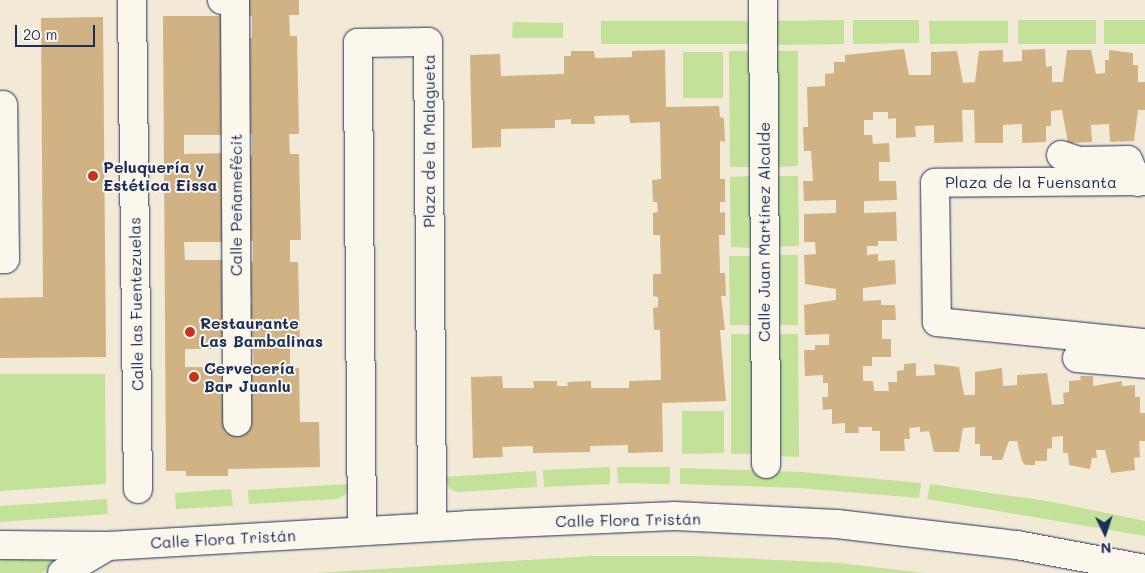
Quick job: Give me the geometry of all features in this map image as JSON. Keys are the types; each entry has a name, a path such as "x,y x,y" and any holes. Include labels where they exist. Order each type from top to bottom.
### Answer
{"street":[{"name":"Calle las Fuentezuelas","path":"132,0 138,489"},
{"name":"Calle Peñamefécit","path":"222,0 234,0 237,422"},
{"name":"Calle Juan Martínez Alcalde","path":"763,0 766,464"},
{"name":"Plaza de la Malagueta","path":"362,531 358,43 428,42 432,527"},
{"path":"0,260 5,260 3,105"},
{"path":"1061,155 1078,161 1128,160 1142,182"},
{"name":"Plaza de la Fuensanta","path":"1142,182 936,183 937,322 1145,343"},
{"path":"1077,358 1145,364"},
{"name":"Calle Flora Tristán","path":"0,544 108,546 432,527 675,516 837,524 1016,546 1145,569"},
{"name":"Calle Flora Tristán","path":"62,573 108,546"}],"green space":[{"path":"844,20 844,44 774,45 774,21"},
{"path":"853,20 919,20 919,43 853,44"},
{"path":"1018,20 1096,20 1096,44 1018,44"},
{"path":"1104,20 1145,20 1145,44 1104,44"},
{"path":"601,21 753,21 753,44 601,44"},
{"path":"929,21 1008,21 1008,43 930,44"},
{"path":"513,22 563,23 563,38 512,38"},
{"path":"729,51 753,51 754,167 730,167"},
{"path":"774,51 798,51 798,166 775,167"},
{"path":"683,52 723,52 723,98 683,98"},
{"path":"754,176 754,248 731,247 730,177"},
{"path":"774,176 798,176 799,246 775,247"},
{"path":"774,255 798,255 798,325 775,325"},
{"path":"729,256 754,256 755,325 730,325"},
{"path":"731,334 755,334 755,454 731,454"},
{"path":"775,334 798,334 799,457 775,456"},
{"path":"0,374 105,374 106,484 0,491"},
{"path":"682,411 724,411 724,453 682,454"},
{"path":"610,467 610,484 544,487 543,470"},
{"path":"617,467 670,467 670,484 618,483"},
{"path":"680,468 801,472 921,483 919,498 800,488 680,484"},
{"path":"536,471 537,487 458,492 450,489 444,477"},
{"path":"350,484 346,494 338,499 249,504 248,490"},
{"path":"930,484 1053,502 1145,521 1145,536 927,499"},
{"path":"231,489 233,506 176,509 175,493"},
{"path":"107,499 108,514 0,522 0,506"},
{"path":"0,554 60,556 42,573 0,573"},
{"path":"592,556 695,556 839,563 924,573 315,573"}],"building":[{"path":"242,0 299,0 299,15 289,15 290,36 297,36 299,134 289,134 290,154 299,154 301,240 290,240 290,262 298,262 300,348 290,348 290,368 299,368 300,422 319,422 320,467 228,469 228,476 186,476 186,471 166,471 163,16 222,16 228,135 184,135 184,154 228,153 228,242 184,242 185,260 228,260 228,349 185,349 185,367 254,368 253,348 245,349 244,304 252,304 251,296 243,296 242,262 253,262 253,241 244,241 243,208 251,208 251,198 243,198 242,155 252,155 252,134 243,134 242,90 250,90 250,81 243,81 241,38 252,38 252,16 243,16"},
{"path":"103,17 106,357 0,358 0,298 43,297 41,18"},
{"path":"904,49 909,75 931,75 931,52 957,51 963,83 975,82 979,51 1003,50 1003,62 1022,61 1022,50 1045,49 1046,67 1052,66 1052,82 1063,82 1067,50 1091,50 1096,74 1105,73 1105,60 1109,60 1109,50 1133,53 1133,65 1138,65 1138,82 1145,82 1145,110 1138,110 1134,141 1110,142 1109,124 1091,125 1092,142 1068,143 1062,110 1051,111 1051,126 1046,126 1046,142 1022,143 1022,124 1003,125 1003,143 975,143 974,110 962,110 963,142 934,143 934,125 915,126 916,137 896,138 896,118 888,119 888,112 873,112 873,120 864,120 864,135 872,135 873,144 889,143 890,162 879,162 879,181 896,181 897,200 864,201 864,213 896,212 897,241 878,241 878,246 867,246 867,255 878,254 878,261 895,260 896,284 863,288 863,301 881,300 881,305 895,305 896,320 882,320 882,339 891,339 891,357 872,357 872,366 863,366 863,381 873,381 874,391 889,391 888,382 897,382 897,371 904,370 904,364 916,363 916,376 935,375 934,364 959,367 964,395 975,395 975,372 1002,368 1003,386 1017,385 1017,375 1047,373 1052,405 1064,404 1063,393 1069,392 1069,381 1081,380 1080,376 1093,376 1093,386 1122,381 1122,386 1135,385 1135,397 1140,397 1140,413 1145,413 1145,441 1139,441 1140,457 1134,458 1135,470 1111,473 1105,450 1096,450 1097,458 1092,458 1090,469 1069,465 1068,453 1063,453 1063,436 1052,437 1052,448 1047,449 1047,461 1035,461 1035,465 1025,465 1022,461 1017,441 1009,441 1002,460 992,460 992,456 980,456 980,444 975,444 975,427 963,428 959,452 934,452 929,431 920,432 920,427 909,428 910,439 904,439 905,451 880,451 880,431 872,431 872,427 858,427 859,433 845,433 845,423 832,424 832,409 823,410 822,397 828,397 828,383 823,383 823,375 805,376 804,350 815,350 815,345 829,345 829,334 805,335 804,305 836,300 836,289 805,284 804,255 816,254 815,242 804,242 804,214 836,213 836,200 804,201 803,181 813,181 811,151 804,151 803,127 808,127 807,87 825,86 825,74 834,73 834,62 845,62 845,55"},
{"path":"665,50 666,107 719,106 720,117 724,118 725,142 720,141 720,179 725,179 725,202 720,202 720,213 725,212 725,235 719,235 720,273 725,273 726,296 721,296 725,330 720,330 726,401 662,403 663,452 628,453 628,445 590,446 590,452 533,453 533,446 502,447 503,457 473,458 471,377 502,376 503,388 534,388 533,381 557,381 557,386 568,386 567,382 591,381 591,388 629,388 629,381 661,380 660,330 654,330 653,308 658,307 658,297 653,296 653,274 661,274 660,235 653,235 653,213 658,212 657,202 653,202 652,180 661,179 660,122 630,123 629,115 594,116 595,124 571,124 571,119 555,120 555,128 501,129 501,147 472,148 470,55 500,54 501,76 564,74 564,56 571,56 571,51 594,51 595,58 632,57 632,51"}],"place":[{"name":"Peluquería y Estética Eissa","path":"93,176"},
{"name":"Restaurante Las Bambalinas","path":"190,332"},
{"name":"Cervecería Bar Juanlu","path":"194,377"}]}
